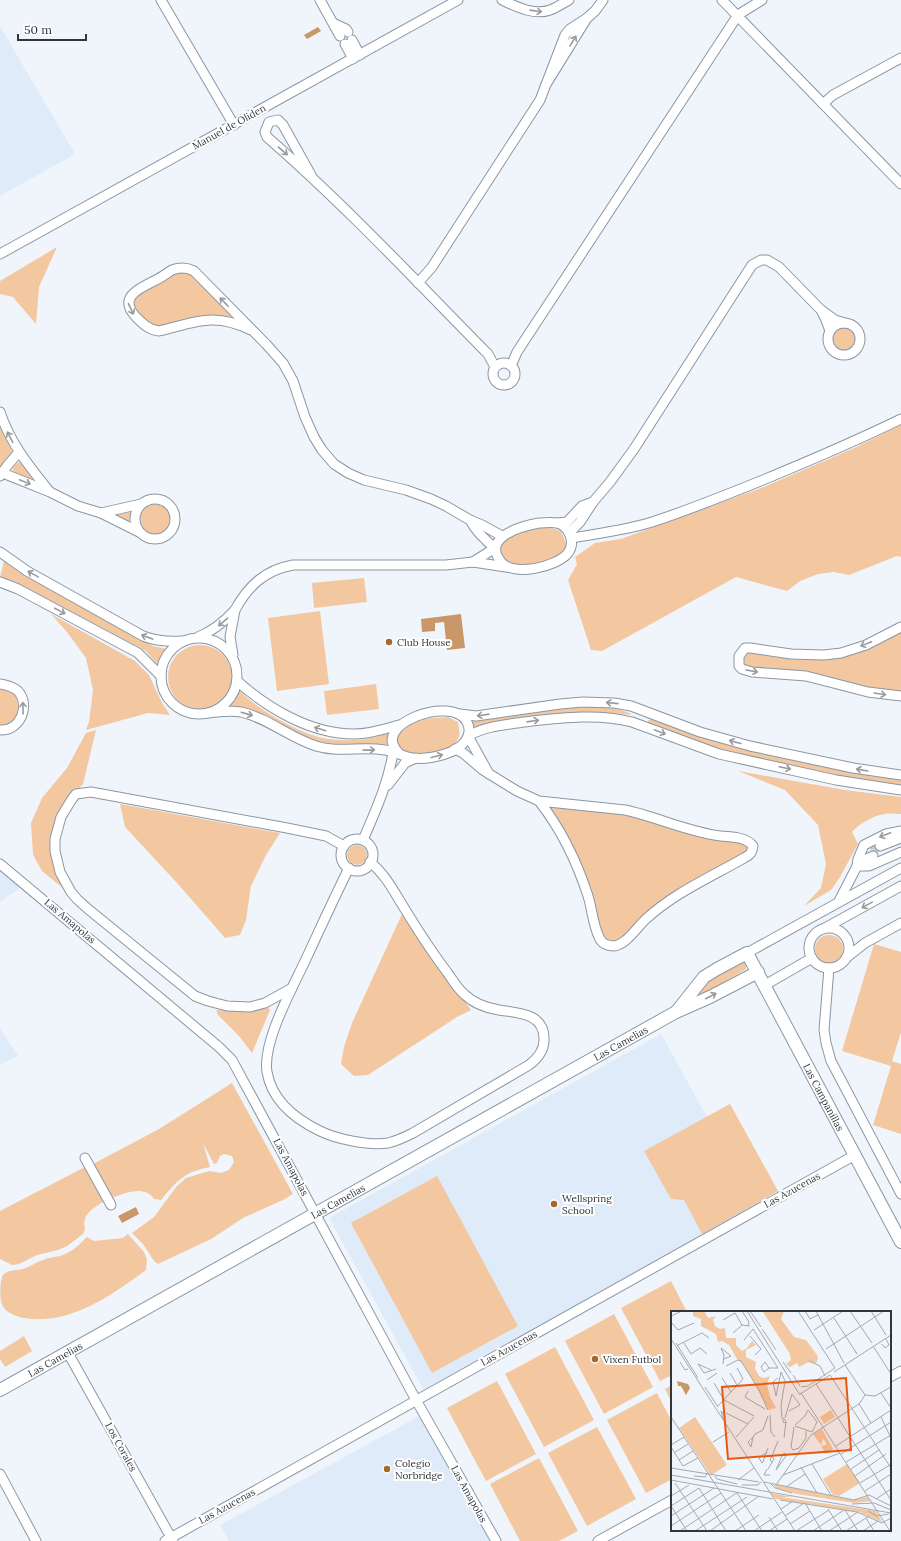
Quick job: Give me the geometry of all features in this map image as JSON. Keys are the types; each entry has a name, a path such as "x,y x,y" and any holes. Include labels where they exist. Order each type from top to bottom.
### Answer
{"street":[{"path":"161,0 234,125"},
{"path":"320,0 333,23 346,29 346,38 357,57"},
{"name":"Manuel de Oliden","path":"0,254 458,0"},
{"path":"502,0 520,8 542,12 550,10 569,0"},
{"path":"418,283 432,267 540,100 546,86 586,18 595,11 603,0"},
{"path":"511,366 517,352 738,17 748,8 762,0"},
{"path":"722,1 901,184"},
{"path":"823,104 834,95 901,58"},
{"path":"311,175 283,125 278,120 269,122 265,132 267,137 311,175 488,354 495,367 493,374 497,383 504,385 511,382 514,376 511,366 504,363 495,367"},
{"path":"570,535 593,502 610,482 634,449 752,265 761,260 767,260 774,263 821,310 835,320 850,324 859,331 861,342 855,352 845,356 834,352 828,343 830,332 821,310"},
{"path":"251,330 232,322 208,320 187,323 155,331 147,327 131,312 128,303 129,299 136,290 178,267 189,268 199,275 283,363 293,381 305,417 314,437 322,450 334,464 348,473 364,480 401,488 431,499 502,536"},
{"path":"830,332 836,325 845,323"},
{"path":"0,412 5,428 19,452 50,492"},
{"path":"570,535 606,533 651,522 686,510 827,454 901,419"},
{"path":"19,452 1,473 50,492 78,506 102,513 151,539 164,538 173,530 175,517 170,505 159,499 153,499 141,504 102,513"},
{"path":"473,562 495,548 502,536 517,528 539,523 567,522 582,506 593,502"},
{"path":"140,533 135,522 135,515 141,504"},
{"path":"470,520 473,527 495,548 498,558 506,567"},
{"path":"196,638 214,629 225,621 235,610 245,593 257,580 283,567 299,565 446,564 473,562 512,569 525,569 548,565 560,559 571,548 570,535 563,525 558,523"},
{"path":"0,552 0,563"},
{"path":"0,552 26,571 143,636 169,642 196,638 208,638 218,642 227,649 234,659"},
{"path":"0,582 18,589 138,654 161,676"},
{"path":"208,713 219,708 228,701 234,692 237,681 237,670 230,637 235,610"},
{"path":"901,627 866,645 841,653 824,655 791,654 745,648 741,652 738,661 739,666 742,669 752,672 806,676 868,692 901,696"},
{"path":"185,640 175,646 168,654 163,665 161,676 163,687 168,698 176,706 197,714 236,711 251,715 304,742 330,750 396,750 409,758 432,757 455,749 465,741 468,736 478,731 496,726 582,717 619,719 640,724 719,754 844,781 901,790"},
{"path":"237,681 264,702 292,718 309,726 338,733 368,733 399,726 414,717 423,714 446,712 476,716 583,702 614,703 645,710 700,732 750,746 853,768 901,775"},
{"path":"0,684 18,691 24,708 21,719 18,723 8,729 0,730"},
{"path":"640,724 645,710"},
{"path":"460,714 468,727 468,736 489,774"},
{"path":"363,840 382,794 396,750 393,737 394,732 399,726"},
{"path":"455,749 463,753 489,774 517,791 539,801 625,810 639,813 693,831 746,840 753,846 752,851 744,858 706,879 658,909 621,944 609,946 604,944 599,937 587,895 571,855 553,821 539,801"},
{"path":"382,794 405,763 416,758"},
{"path":"293,988 266,1003 238,1007 217,1005 195,996 88,909 71,892 60,872 56,851 55,839 61,817 69,802 76,794 91,792 326,836 344,846"},
{"path":"901,831 886,834 864,845 858,859 861,863 869,866 901,852"},
{"path":"901,838 881,849 901,843"},
{"path":"352,840 363,840 371,848 372,855 370,862 361,870 352,870 345,866 341,854 344,846 352,840"},
{"path":"839,902 861,863 872,854"},
{"path":"349,868 276,1025 269,1046 266,1064 269,1081 276,1097 298,1119 326,1134 340,1138 375,1143 387,1143 400,1139 442,1117 529,1065 539,1056 544,1047 544,1039 543,1030 539,1023 525,1014 499,1010 478,1004 463,994 416,928 384,876 370,862"},
{"name":"Las Amapolas","path":"0,864 140,980 228,1056 237,1066 416,1400 496,1541"},
{"name":"Las Camelias","path":"676,1012 704,977 901,868"},
{"path":"901,886 816,933 810,944 812,958 822,967 836,967 856,949 901,923"},
{"path":"823,929 836,929 846,938 849,945 849,952 846,958"},
{"name":"Las Campanillas","path":"747,953 901,1242"},
{"path":"765,985 812,958"},
{"path":"829,968 824,1030 831,1061 901,1194"},
{"name":"Las Camelias","path":"0,1390 676,1012 710,997 758,972"},
{"name":"Las Azucenas","path":"170,1540 416,1400 855,1155"},
{"path":"85,1158 111,1205"},
{"name":"Los Corales","path":"68,1352 170,1540"},
{"path":"891,1376 901,1371"},
{"path":"0,1474 36,1541"},
{"path":"598,1541 671,1501"}],"shaded area":[{"path":"0,26 75,154 0,196"},
{"path":"318,27 321,31 307,39 304,35"},
{"path":"57,247 39,287 36,324 13,297 0,294 0,281"},
{"path":"182,272 193,275 230,313 231,318 163,329 149,324 133,306 134,301 149,288"},
{"path":"845,326 854,330 858,339 854,348 845,352 836,348 832,339 836,330"},
{"path":"0,422 6,438 12,448 11,458 2,466 0,466"},
{"path":"901,425 901,557 897,556 849,575 833,572 818,574 800,581 787,591 736,577 602,651 591,650 568,580 577,564 575,557 595,543 621,539 764,487 852,449"},
{"path":"19,462 29,472 33,479 31,481 12,474 13,467"},
{"path":"152,504 158,504 167,508 171,520 167,532 158,536 152,536 143,532 139,523 139,517 143,508"},
{"path":"132,512 128,523 113,515"},
{"path":"534,527 548,527 561,531 567,546 560,556 547,562 515,566 503,559 500,550 506,540 514,534"},
{"path":"4,561 20,573 153,646 167,649 158,665 146,651 14,581 0,577"},
{"path":"364,578 367,602 314,608 312,583"},
{"path":"320,611 329,684 277,691 268,618"},
{"path":"51,614 135,661 149,675 162,703 170,715 148,713 86,730 89,722 93,690 86,658 67,632"},
{"path":"461,614 465,648 447,650 444,622 435,623 435,631 422,632 421,619"},
{"path":"901,631 901,693 745,667 743,657 749,652 759,652 774,657 794,659 814,660 838,658 870,647"},
{"path":"194,645 206,645 223,654 230,665 232,677 230,689 223,700 206,709 194,709 182,704 173,695 168,683 168,671 173,659 182,650"},
{"path":"376,684 379,709 327,715 324,691"},
{"path":"0,688 15,694 20,708 19,715 15,723 0,727"},
{"path":"238,689 266,712 302,731 323,738 348,740 366,739 390,732 389,744 342,744 317,741 292,731 257,713 227,707 232,702"},
{"path":"575,707 611,708 632,714 616,713 611,715 503,721 486,724 471,730 469,719"},
{"path":"448,717 458,722 459,727 458,739 452,745 437,752 419,754 410,753 398,746 396,740 404,726 421,719"},
{"path":"653,718 901,778 901,785 805,770 742,755 650,725 648,721"},
{"path":"96,730 83,784 77,790 52,838 69,893 42,871 33,855 31,823 42,798 67,768 86,733"},
{"path":"738,771 845,790 901,797 901,814 876,816 867,820 855,829 852,832 858,844 840,877 831,890 804,906 821,888 826,864 818,825 785,790"},
{"path":"539,801 625,810 746,840 752,851 670,901 625,941 604,944 561,836"},
{"path":"120,804 280,833 266,855 251,886 246,920 240,935 225,938 178,884 125,827"},
{"path":"357,845 364,848 367,855 364,862 357,865 350,862 347,855 350,848"},
{"path":"0,871 20,888 0,902"},
{"path":"402,914 471,1010 457,1017 368,1075 354,1076 341,1064 344,1047 352,1023"},
{"path":"829,935 835,936 839,939 842,943 842,955 839,959 835,962 829,963 823,962 819,959 816,955 815,949 816,943 819,939 823,936"},
{"path":"874,944 901,952 901,1032 892,1061 901,1064 901,1134 873,1125 891,1066 842,1051"},
{"path":"743,962 746,964 746,969 694,1000 708,982"},
{"path":"267,1005 270,1010 252,1053 239,1036 218,1015 216,1010 248,1010"},
{"path":"0,1029 18,1056 0,1065"},
{"name":"Wellspring School","path":"661,1034 707,1117 730,1104 778,1191 426,1394 329,1218"},
{"path":"232,1083 293,1194 243,1218 211,1239 158,1264 154,1261 143,1244 132,1233 154,1217 177,1186 186,1178 209,1171 221,1173 229,1170 234,1162 232,1156 224,1154 220,1156 217,1163 214,1164 203,1143 210,1167 194,1171 182,1178 161,1200 154,1199 150,1194 139,1191 134,1191 111,1198 93,1164 159,1129"},
{"path":"730,1104 778,1191 702,1234 684,1200 671,1199 644,1151"},
{"path":"85,1167 104,1201 91,1210 86,1216 83,1234 67,1246 58,1250 37,1255 19,1264 12,1265 0,1259 0,1211"},
{"path":"437,1176 518,1326 432,1373 351,1223"},
{"path":"136,1207 139,1214 122,1223 118,1216"},
{"path":"128,1234 144,1252 147,1260 146,1270 104,1298 73,1313 41,1319 17,1316 7,1311 2,1305 0,1292 2,1277 5,1273 20,1270 45,1259 63,1255 79,1245 87,1237 94,1241 123,1238"},
{"path":"671,1281 686,1311 671,1311 671,1376 660,1381 621,1308"},
{"path":"614,1314 653,1387 604,1414 565,1341"},
{"path":"24,1336 32,1351 5,1367 0,1359 0,1351"},
{"path":"555,1347 594,1420 544,1447 505,1374"},
{"path":"497,1381 536,1454 486,1481 447,1408"},
{"path":"671,1386 671,1401 665,1389"},
{"path":"657,1393 671,1420 671,1480 646,1493 607,1420"},
{"name":"Colegio Norbridge","path":"423,1414 491,1541 229,1541 220,1525"},
{"path":"597,1427 636,1499 587,1526 548,1453"},
{"path":"539,1458 578,1531 559,1541 520,1541 490,1484"}],"tunnel":[{"path":"871,851 880,846"}],"place":[{"name":"Club House","path":"389,642"},
{"name":"Wellspring School","path":"554,1204"},
{"name":"Vixen Futbol","path":"595,1359"},
{"name":"Colegio Norbridge","path":"387,1469"}]}
